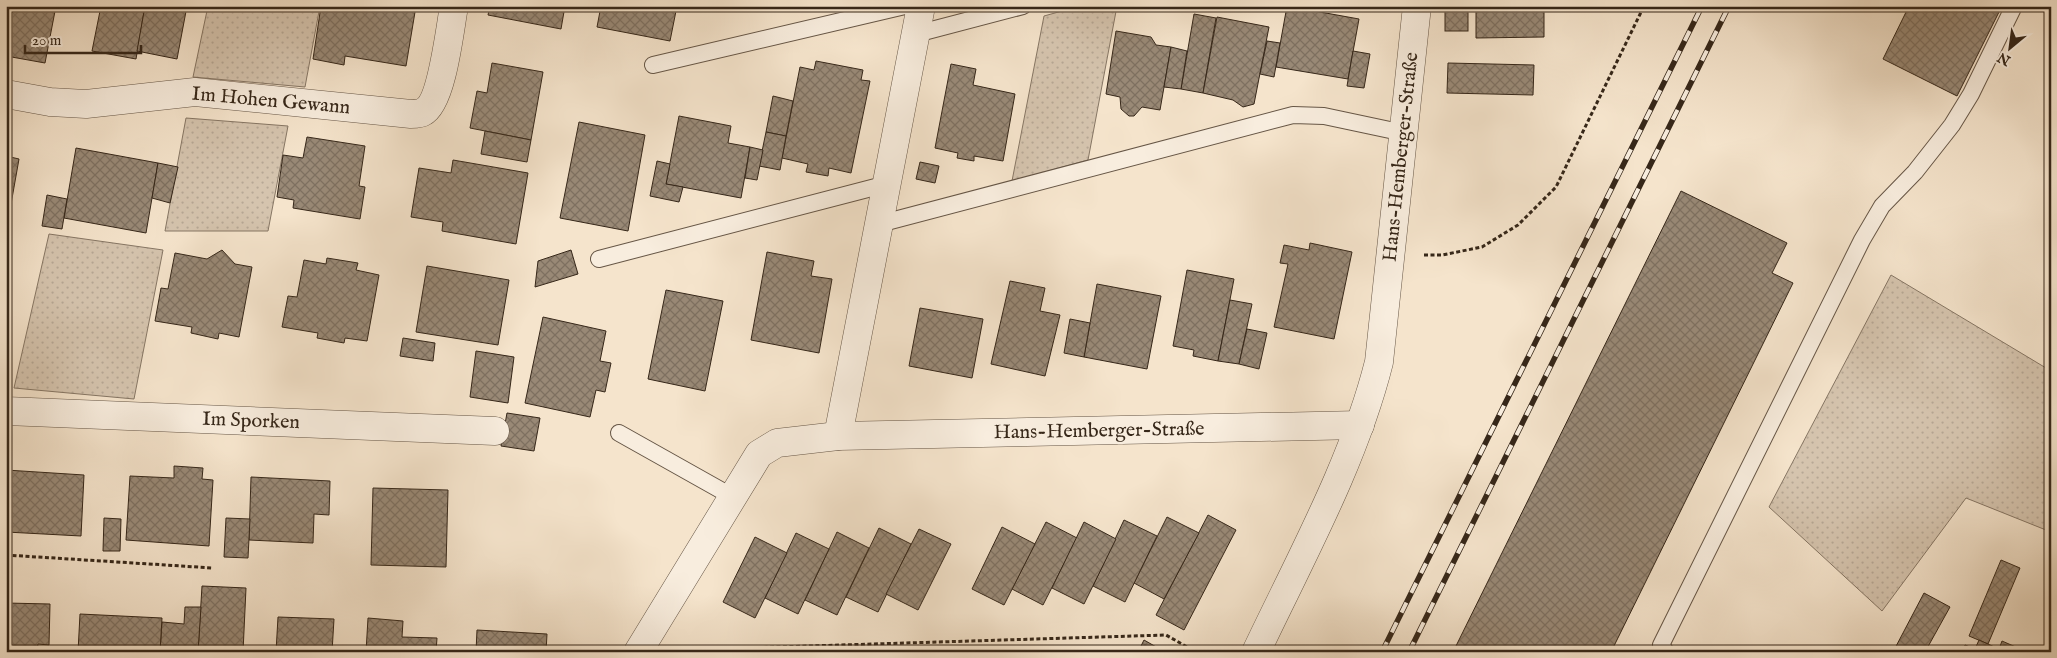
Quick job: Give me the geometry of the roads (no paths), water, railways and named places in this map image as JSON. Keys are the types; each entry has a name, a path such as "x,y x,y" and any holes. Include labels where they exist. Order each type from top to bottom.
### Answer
{"street":[{"name":"Im Hohen Gewann","path":"6,94 50,102 86,104 118,102 195,92 411,114 423,112 434,101 439,87 454,6"},
{"path":"838,436 921,6"},
{"name":"Hans-Hemberger-Straße","path":"1256,652 1335,485 1360,426 1379,362 1417,6"},
{"name":"Im Sporken","path":"6,411 495,431"},
{"name":"Hans-Hemberger-Straße","path":"638,652 759,454 777,443 838,436 1360,426"}],"lane":[{"path":"653,65 905,6"},
{"path":"916,34 1023,6"},
{"path":"1666,652 1661,646 1862,240 1882,206 1915,172 1952,125 1971,94 2014,6"},
{"path":"879,224 1293,115 1324,116 1404,133"},
{"path":"599,259 887,184"},
{"path":"619,433 733,496"}],"railway":[{"path":"1382,652 1702,6"},
{"path":"1409,652 1729,6"}]}
